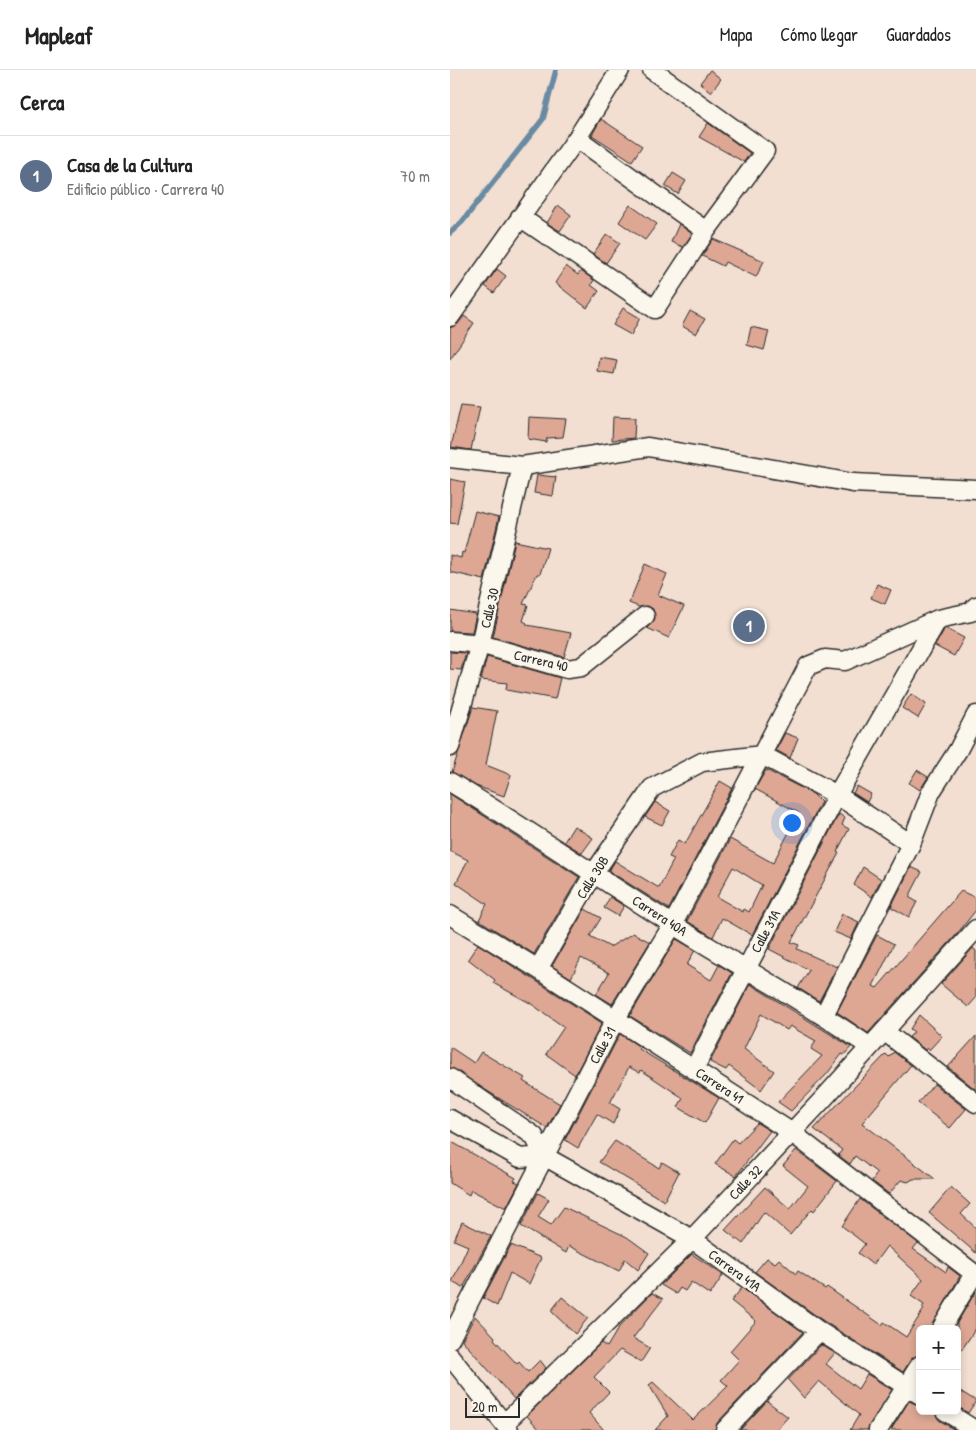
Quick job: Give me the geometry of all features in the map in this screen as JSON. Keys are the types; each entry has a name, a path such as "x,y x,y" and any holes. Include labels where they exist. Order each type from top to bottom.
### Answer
{"street":[{"path":"450,317 456,297 520,217 577,138 620,70"},
{"path":"520,217 656,309 706,231 765,151 652,70"},
{"path":"577,138 706,231"},
{"path":"450,458 522,466 648,447 853,483 976,489"},
{"name":"Calle 30","path":"450,747 480,644 522,466"},
{"name":"Calle 31","path":"450,1339 616,1018 672,924 808,666 825,659 845,660 938,619 971,612 976,606"},
{"name":"Carrera 40","path":"450,641 480,644 567,669 581,667 645,616"},
{"name":"Calle 31A","path":"694,1069 837,795 938,619"},
{"path":"824,1014 911,844 931,792 958,750 976,715"},
{"path":"958,750 976,742"},
{"path":"762,755 837,795 911,844"},
{"name":"Calle 30B","path":"538,969 594,872 652,788 702,762 762,755"},
{"name":"Carrera 40A","path":"450,782 745,970 824,1014 870,1047"},
{"name":"Carrera 41","path":"450,915 616,1018 791,1132 975,1275"},
{"name":"Calle 32","path":"507,1427 692,1239 974,935"},
{"path":"884,1031 976,1103"},
{"path":"450,1078 534,1136 544,1156 520,1158 450,1119"},
{"name":"Carrera 41A","path":"544,1156 692,1239 819,1331 913,1391"},
{"path":"944,1325 975,1275"},
{"path":"725,1430 819,1331"},
{"path":"450,1356 507,1427"},
{"path":"878,1430 913,1391 919,1370"},
{"path":"951,1415 974,1430"}],"building":[{"path":"710,70 721,79 711,92 700,83"},
{"path":"601,119 642,146 632,161 592,135"},
{"path":"708,123 750,153 744,162 699,137"},
{"path":"673,173 686,181 678,194 665,186"},
{"path":"558,205 571,215 560,231 547,223"},
{"path":"630,205 657,224 645,240 619,222"},
{"path":"679,224 692,234 683,247 671,242"},
{"path":"607,234 620,243 606,263 593,254"},
{"path":"713,239 764,261 756,277 725,262 723,266 702,256"},
{"path":"566,266 578,275 581,271 594,280 591,285 599,291 587,308 555,283"},
{"path":"497,269 506,276 494,293 485,286"},
{"path":"623,308 640,318 631,335 613,325"},
{"path":"690,311 705,319 696,334 682,326"},
{"path":"464,316 474,323 450,359 450,328 458,324"},
{"path":"751,327 769,331 764,350 747,345"},
{"path":"599,357 617,360 614,374 597,371"},
{"path":"461,405 480,407 471,450 451,447"},
{"path":"529,417 566,419 563,437 547,438 546,442 528,439"},
{"path":"613,417 635,418 634,438 612,440"},
{"path":"537,475 556,477 553,496 534,493"},
{"path":"450,479 465,482 457,524 450,523"},
{"path":"475,511 499,517 484,580 450,572 450,555 461,558 462,552 464,553"},
{"path":"515,541 548,548 540,574 537,574 523,604 528,605 523,621 527,625 571,633 564,657 493,637"},
{"path":"645,564 667,574 658,595 684,606 669,638 647,628 655,619 653,609 648,606 639,607 629,603"},
{"path":"877,584 891,590 885,604 871,598"},
{"path":"450,610 476,614 472,632 450,631"},
{"path":"945,628 964,638 954,656 935,646"},
{"path":"450,652 466,653 461,670 450,669"},
{"path":"487,657 560,678 555,699 506,690 507,683 481,680"},
{"path":"911,694 926,704 918,718 902,708"},
{"path":"473,707 497,711 486,765 511,775 504,796 476,786 452,772"},
{"path":"785,733 798,738 790,758 776,750"},
{"path":"766,770 813,794 821,802 752,935 722,918 713,937 687,921 730,839 773,863 799,813 755,789","holes":["733,867 762,885 749,912 744,909 743,912 717,897"]},
{"path":"917,770 928,777 920,790 909,783"},
{"path":"720,781 732,788 669,909 609,871 615,861 659,888 674,859 669,857 678,840 685,844"},
{"path":"857,786 871,794 867,802 853,793"},
{"path":"450,794 579,877 534,954 479,920 487,904 456,883 468,860 450,851"},
{"path":"655,802 670,811 662,825 645,817"},
{"path":"839,814 845,818 842,825 849,829 837,852 839,853 791,942 799,945 797,949 837,967 819,1001 798,988 809,970 769,949"},
{"path":"574,826 593,838 582,853 564,842"},
{"path":"863,867 881,879 872,897 854,885"},
{"path":"911,867 922,872 909,897 917,902 909,917 891,907"},
{"path":"961,891 976,898 976,910 957,934 868,1033 837,1012 877,935 894,944 873,986 877,988"},
{"path":"610,897 624,906 618,916 604,908"},
{"path":"585,909 601,918 590,936 610,947 633,933 650,942 612,1004 596,994 609,973 581,958 571,978 552,966"},
{"path":"842,914 859,922 851,939 834,932"},
{"path":"676,939 695,950 687,965 711,980 719,965 732,973 690,1053 630,1016"},
{"path":"478,944 602,1023 575,1075 546,1054 564,1027 530,1003 493,983 495,980 468,959"},
{"path":"973,948 976,951 976,998 968,1007 941,984"},
{"path":"750,984 851,1047 844,1055 842,1054 827,1074 791,1111 778,1102 822,1056 811,1049 816,1041 790,1026 787,1030 761,1014 744,1049 774,1071 761,1090 729,1066 726,1070 710,1062"},
{"path":"919,1015 942,1036 929,1050 927,1048 925,1050 909,1037 914,1032 910,1029"},
{"path":"620,1034 640,1047 639,1049 719,1098 705,1123 678,1107 683,1098 641,1070 640,1073 629,1067 610,1103 620,1109 613,1124 597,1114 578,1148 565,1140"},
{"path":"976,1036 976,1090 948,1067"},
{"path":"450,1047 474,1063 481,1052 525,1078 523,1081 560,1104 547,1128 450,1068"},
{"path":"894,1052 911,1065 862,1123 935,1179 913,1179 908,1182 901,1180 889,1194 872,1181 877,1173 855,1156 850,1164 838,1155 842,1150 814,1129 886,1054 889,1057"},
{"path":"934,1084 966,1109 950,1128 918,1103"},
{"path":"757,1123 770,1131 736,1176 715,1164 733,1139 738,1143"},
{"path":"450,1141 516,1178 514,1181 519,1183 506,1208 471,1190 469,1195 450,1183"},
{"path":"615,1141 659,1168 662,1162 679,1172 664,1201 599,1162"},
{"path":"796,1150 837,1181 814,1211 812,1209 790,1235 764,1212 743,1244 725,1230 765,1187 790,1209 808,1186 783,1166"},
{"path":"951,1187 970,1204 961,1214 976,1228 976,1253 929,1213"},
{"path":"538,1193 549,1199 538,1217 551,1225 564,1207 627,1237 649,1253 638,1270 625,1259 619,1271 569,1246 566,1253 521,1226"},
{"path":"860,1199 918,1243 913,1249 946,1272 948,1267 960,1276 932,1325 916,1325 916,1356 911,1359 903,1372 825,1322 755,1272 767,1258 775,1263 779,1259 796,1274 798,1271 825,1289 827,1287 882,1325 884,1322 906,1337 924,1309 922,1308 924,1305 911,1296 923,1279 887,1246 873,1265 858,1253 865,1244 842,1226"},
{"path":"462,1222 491,1236 463,1288 452,1282 468,1246 454,1240"},
{"path":"511,1245 541,1258 529,1284 510,1273 497,1306 483,1298"},
{"path":"692,1254 723,1275 710,1295 691,1282 685,1291 680,1288 676,1294 661,1285"},
{"path":"742,1288 803,1332 717,1423 715,1430 655,1430 668,1416 649,1385 653,1382 693,1420 728,1386 721,1380 739,1360 730,1351 756,1321 731,1301"},
{"path":"976,1291 976,1328 961,1351 961,1325 957,1325"},
{"path":"652,1293 663,1299 633,1338 650,1348 641,1362 620,1350 594,1377 609,1392 589,1413 604,1430 540,1430 527,1416 601,1343 607,1347 619,1327"},
{"path":"562,1297 588,1318 575,1334 551,1311"},
{"path":"475,1316 517,1364 519,1362 528,1372 540,1360 546,1368 514,1399 462,1340"},
{"path":"821,1345 835,1353 826,1364 858,1389 867,1374 892,1390 867,1430 850,1430 859,1415 819,1381 804,1398 788,1380"},
{"path":"961,1392 976,1401 968,1413 961,1409"},
{"path":"767,1401 788,1417 776,1430 740,1430"},
{"path":"909,1401 916,1404 916,1415 936,1415 939,1420 955,1430 891,1430"}],"waterway":[{"path":"450,233 462,222 543,119 556,70"}],"place":[{"name":"Casa de la Cultura","path":"749,626"}]}
